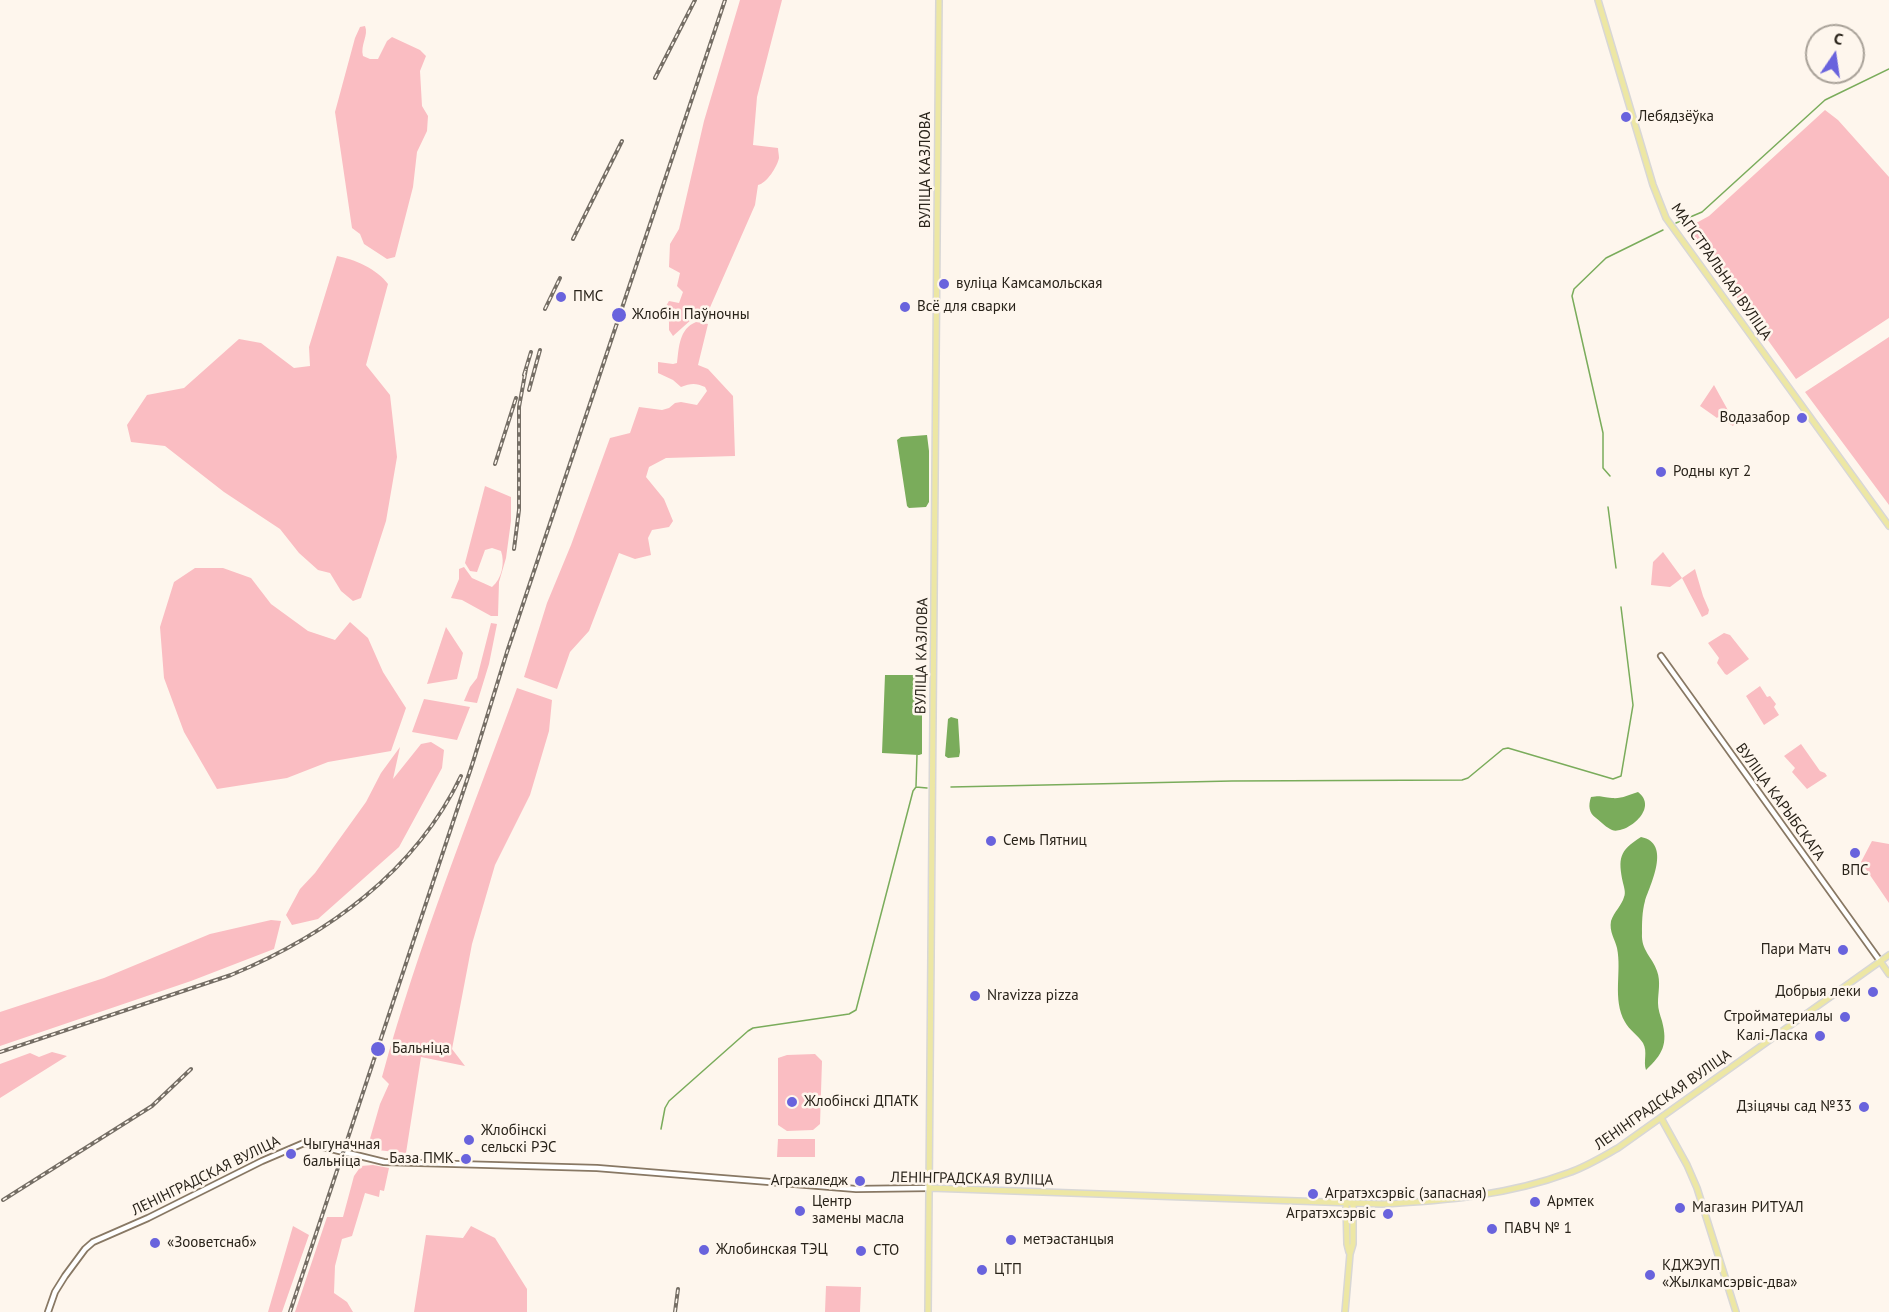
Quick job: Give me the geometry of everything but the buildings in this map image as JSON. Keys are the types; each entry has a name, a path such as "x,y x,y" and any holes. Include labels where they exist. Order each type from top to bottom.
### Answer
{"main road":[{"name":"ВУЛІЦА КАЗЛОВА","path":"928,1312 939,0"},
{"name":"МАГІСТРАЛЬНАЯ ВУЛІЦА","path":"1598,0 1653,185 1666,218 1889,526"},
{"name":"ЛЕНІНГРАДСКАЯ ВУЛІЦА","path":"930,1188 1353,1204 1446,1200 1538,1183 1571,1172 1618,1148 1889,955"},
{"path":"1880,961 1889,974"},
{"path":"1661,1118 1697,1188 1736,1312"},
{"path":"1346,1203 1347,1244 1350,1254"},
{"path":"1345,1312 1350,1254 1353,1244 1353,1204"}],"street":[{"name":"ВУЛІЦА КАРЫБСКАГА","path":"1661,656 1880,961"},
{"name":"ЛЕНІНГРАДСКАЯ ВУЛІЦА","path":"48,1312 68,1271 93,1242 304,1143 384,1162 587,1168 856,1189 930,1188"}],"shaded area":[{"path":"740,0 782,0 757,97 753,145 778,148 779,158 771,174 758,185 755,205 708,312 708,320 692,319 673,336 669,330 666,306 669,301 679,303 683,292 677,286 680,273 669,267 670,244 679,229 704,121"},
{"path":"365,26 363,56 378,59 387,41 392,37 420,50 426,56 420,71 422,106 428,116 427,131 417,152 413,187 395,257 387,259 364,244 360,234 352,228 335,112 355,38 360,27"},
{"path":"1825,110 1838,120 1889,177 1889,318 1796,379 1687,228 1709,216"},
{"path":"337,256 365,265 388,284 366,365 390,395 397,457 386,521 361,598 353,601 341,591 330,573 318,570 299,553 280,529 224,492 165,446 131,442 127,425 147,395 184,388 239,339 261,343 294,368 310,366 309,347"},
{"path":"696,322 708,324 698,365 708,369 733,396 735,456 666,458 649,467 646,477 664,499 673,521 669,527 652,530 648,538 651,555 635,559 619,553 589,631 570,652 557,689 524,677 547,603 610,438 630,433 639,407 662,410 681,402 697,405 707,391 705,387 696,384 681,387 673,380 658,373 658,362 677,363 683,334 690,325"},
{"path":"1889,337 1889,505 1805,392"},
{"path":"1714,385 1735,423 1733,426 1700,406"},
{"path":"927,435 929,502 926,507 909,508 897,440 901,437"},
{"path":"485,486 511,497 511,521 506,558 499,582 498,616 491,616 462,600 451,598 459,579 459,569 464,567 472,578 492,587 500,575 503,565 501,551 492,548 485,550 477,572 470,571 465,563"},
{"path":"1663,552 1682,578 1670,587 1651,585 1653,562"},
{"path":"195,568 223,568 251,578 271,604 308,631 335,640 350,622 368,638 383,672 406,708 391,751 328,762 287,778 217,789 184,732 164,678 160,627 174,582"},
{"path":"1695,569 1709,610 1708,614 1702,617 1682,578"},
{"path":"491,623 497,624 489,664 477,703 464,701 477,678"},
{"path":"446,627 463,653 457,679 427,684"},
{"path":"1724,633 1730,635 1749,659 1727,675 1717,663 1719,658 1708,643"},
{"path":"885,675 916,675 922,679 922,754 882,753"},
{"path":"1760,686 1767,697 1770,696 1776,704 1774,707 1779,715 1764,725 1746,696"},
{"path":"517,688 552,700 549,731 530,795 495,865 472,944 452,1049 465,1066 421,1057 406,1153 367,1149 380,1104 389,1084 382,1077 396,1028 445,881"},
{"path":"424,699 470,707 457,740 412,732"},
{"path":"951,717 958,719 960,752 959,757 948,758 945,756 948,719"},
{"path":"431,742 444,750 442,768 399,847 318,919 292,925 286,915 300,889 315,873 366,802 381,773 400,747 393,779 421,744"},
{"path":"1801,744 1820,771 1827,776 1807,789 1792,772 1795,768 1784,756"},
{"path":"1638,792 1644,799 1643,813 1625,829 1618,831 1610,829 1591,812 1589,806 1591,797 1619,798"},
{"path":"1641,837 1650,841 1655,847 1657,856 1654,875 1643,909 1642,939 1658,975 1658,1005 1664,1029 1663,1048 1657,1059 1646,1070 1643,1043 1627,1025 1621,1013 1618,995 1617,948 1611,932 1612,918 1625,895 1621,867 1622,856 1628,847"},
{"path":"1872,841 1889,844 1889,903 1861,862"},
{"path":"271,920 281,921 274,949 191,981 0,1046 0,1012 104,978 210,934"},
{"path":"52,1052 67,1056 0,1098 0,1064 30,1053 39,1057"},
{"path":"815,1054 822,1061 820,1124 813,1130 787,1131 778,1125 778,1058 787,1055"},
{"path":"778,1139 815,1139 815,1157 777,1157"},
{"path":"373,1165 389,1168 384,1191 380,1190 379,1197 365,1193 352,1236 342,1239 335,1266 334,1293 347,1302 353,1312 295,1312 327,1217 343,1217 354,1176 361,1166"},
{"path":"293,1226 309,1235 282,1312 268,1312"},
{"path":"471,1226 495,1238 527,1289 527,1312 414,1312 426,1235 463,1238"},
{"path":"826,1286 861,1287 860,1312 825,1312"}],"waterway":[{"path":"1676,223 1702,212 1825,100 1889,69"},
{"path":"1610,476 1603,468 1603,433 1572,296 1574,289 1606,258 1663,230"},
{"path":"1608,507 1616,568"},
{"path":"951,787 1232,781 1462,780 1468,778 1503,749 1508,748 1613,779 1621,776 1633,705 1621,607"},
{"path":"916,786 917,755"},
{"path":"661,1129 665,1108 669,1101 748,1031 753,1028 849,1014 856,1010 913,791 916,787 927,788"}],"railway":[{"path":"655,78 695,0"},
{"path":"290,1312 725,0"},
{"path":"573,239 622,141"},
{"path":"545,309 560,278"},
{"path":"529,390 540,350"},
{"path":"524,375 531,352"},
{"path":"514,549 519,510 519,407 526,369"},
{"path":"495,464 516,398"},
{"path":"0,1052 231,975 301,941 334,920 393,871 419,842 442,810 461,776"},
{"path":"3,1200 152,1106 191,1069"},
{"path":"675,1312 678,1289"}],"place":[{"name":"Лебядзёўка","path":"1626,117"},
{"name":"вуліца Камсамольская","path":"944,284"},
{"name":"ПМС","path":"561,297"},
{"name":"Всё для сварки","path":"905,307"},
{"name":"Жлобін Паўночны","path":"619,315"},
{"name":"Водазабор","path":"1802,418"},
{"name":"Родны кут 2","path":"1661,472"},
{"name":"Семь Пятниц","path":"991,841"},
{"name":"ВПС","path":"1855,853"},
{"name":"Пари Матч","path":"1843,950"},
{"name":"Добрыя леки","path":"1873,992"},
{"name":"Nravizza pizza","path":"975,996"},
{"name":"Стройматериалы","path":"1845,1017"},
{"name":"Калі-Ласка","path":"1820,1036"},
{"name":"Бальніца","path":"378,1049"},
{"name":"Жлобінскі ДПАТК","path":"792,1102"},
{"name":"Дзіцячы сад №33","path":"1864,1107"},
{"name":"Жлобінскі сельскі РЭС","path":"469,1140"},
{"name":"Чыгуначная бальніца","path":"291,1154"},
{"name":"База ПМК","path":"466,1159"},
{"name":"Агракаледж","path":"860,1181"},
{"name":"Агратэхсэрвіс (запасная)","path":"1313,1194"},
{"name":"Армтек","path":"1535,1202"},
{"name":"Магазин РИТУАЛ","path":"1680,1208"},
{"name":"Центр замены масла","path":"800,1211"},
{"name":"Агратэхсэрвіс","path":"1388,1214"},
{"name":"ПАВЧ № 1","path":"1492,1229"},
{"name":"метэастанцыя","path":"1011,1240"},
{"name":"«Зооветснаб»","path":"155,1243"},
{"name":"Жлобинская ТЭЦ","path":"704,1250"},
{"name":"СТО","path":"861,1251"},
{"name":"ЦТП","path":"982,1270"},
{"name":"КДЖЭУП «Жылкамсэрвіс-два»","path":"1650,1275"}]}
